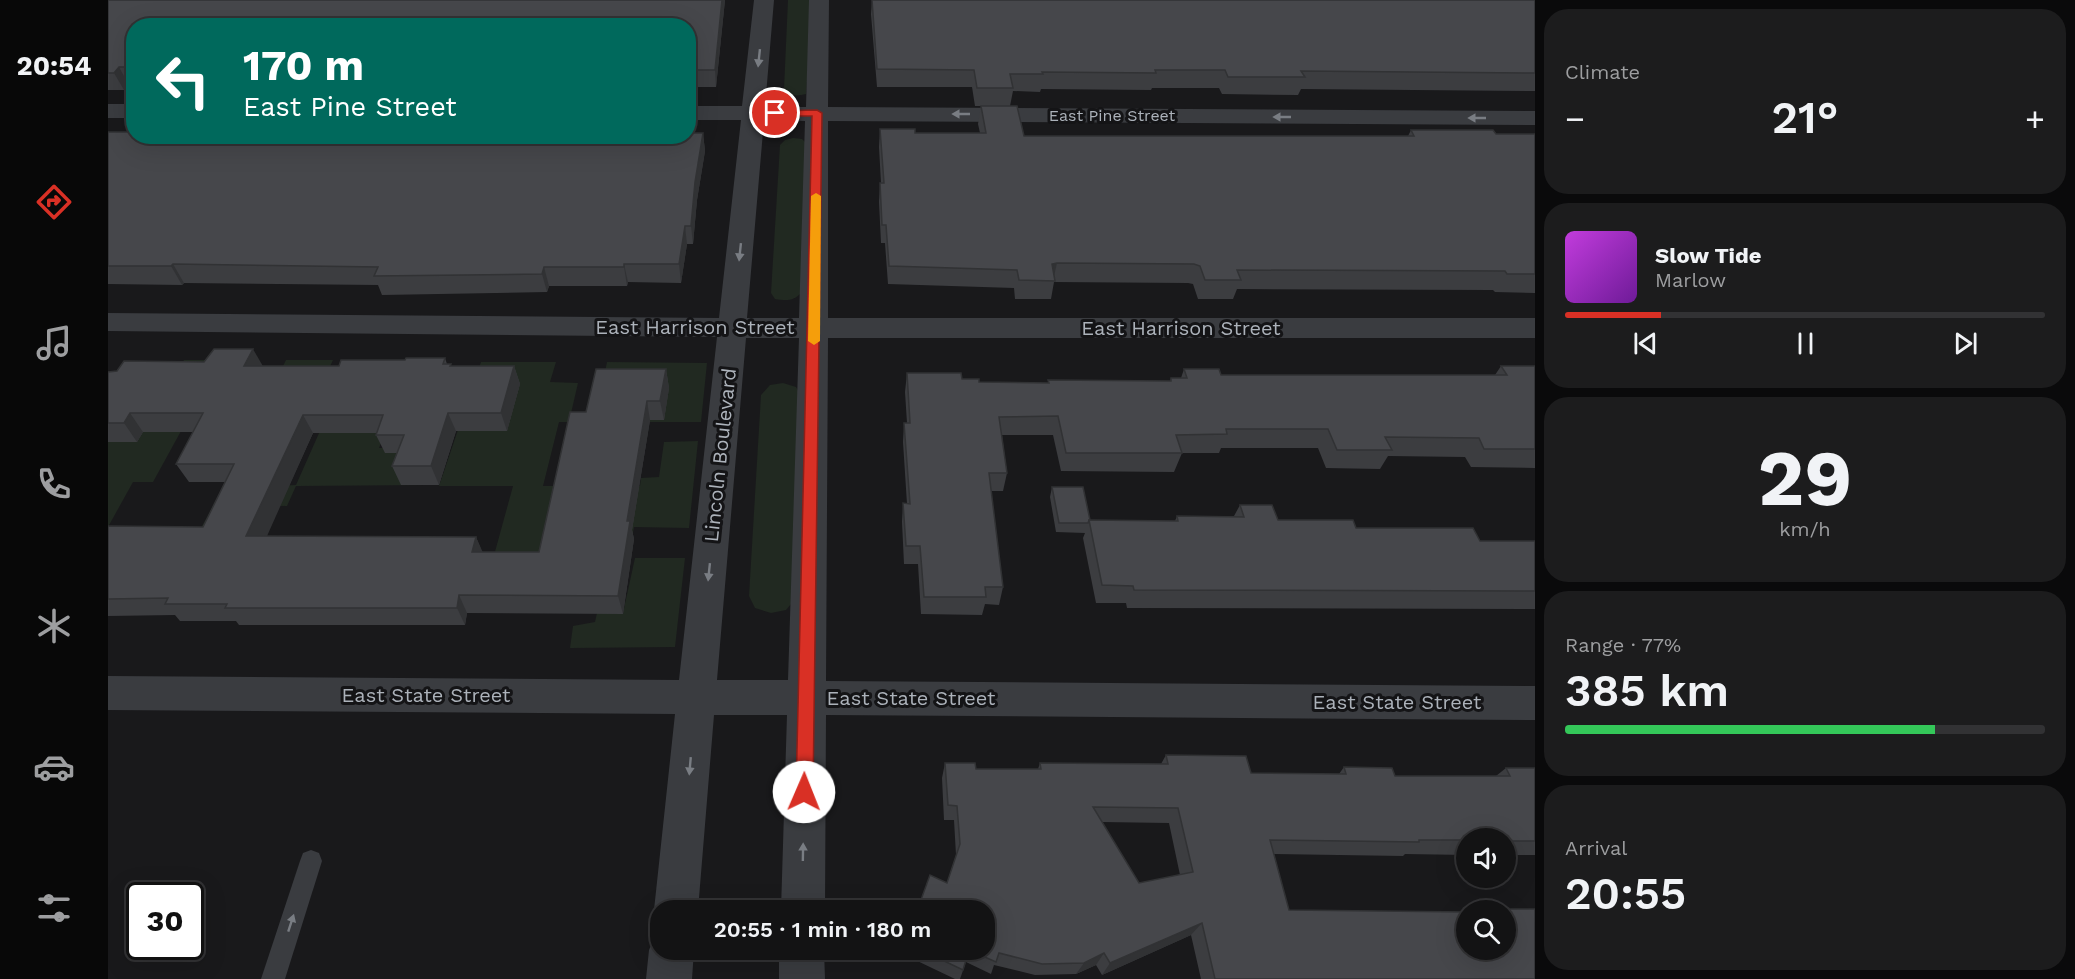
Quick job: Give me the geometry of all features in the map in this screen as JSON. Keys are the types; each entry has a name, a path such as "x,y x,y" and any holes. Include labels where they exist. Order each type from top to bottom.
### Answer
{"street":[{"name":"Lincoln Boulevard","path":"677,900 764,0"},
{"path":"803,900 819,0"},
{"path":"108,111 126,111"},
{"name":"East Pine Street","path":"696,113 1535,118"},
{"name":"East Harrison Street","path":"108,322 733,328 1535,328"},
{"name":"East State Street","path":"108,693 1535,703"},
{"path":"669,979 671,960"},
{"path":"802,960 802,979"}],"lane":[{"path":"273,979 311,861"}],"shaded area":[{"path":"788,0 813,0 806,94 800,95 792,95 784,89"},
{"path":"802,139 808,145 802,292 793,299 783,300 775,299 771,293 780,145 785,140"},
{"path":"184,360 220,360 153,482 133,482 108,527 108,438 132,438"},
{"path":"286,360 333,360 274,486 296,485 351,361 413,361 379,448 441,448 428,485 296,486 287,506 231,505 180,566 224,486"},
{"path":"481,362 556,362 550,382 578,383 569,422 559,422 543,486 640,486 641,478 659,477 664,442 698,441 689,528 634,527 628,561 493,559 513,486 439,486"},
{"path":"607,362 707,363 701,422 595,422"},
{"path":"783,383 796,387 801,396 796,598 786,610 771,613 755,608 749,596 761,395 770,385"},
{"path":"635,558 685,558 675,647 570,648 573,626 595,622 597,613 623,613"}],"building":[{"path":"108,0 722,0 715,70 696,70 696,18 126,18 126,67 119,67 114,73 108,73"},
{"path":"872,0 1535,0 1535,73 1301,71 1305,77 1228,77 1225,70 1155,70 1156,73 1042,72 1043,74 1010,74 1013,88 977,88 974,70 877,69"},
{"path":"981,106 1017,106 1024,136 1414,136 1411,130 1493,130 1496,134 1535,134 1535,274 1507,274 1505,271 1237,270 1241,280 1205,280 1200,266 1194,264 1057,263 1052,264 1055,281 1019,280 1017,270 889,266 886,225 882,225 880,183 884,183 880,129 915,129 915,133 986,133"},
{"path":"108,132 126,132 126,144 696,144 696,133 703,133 691,226 685,226 679,264 544,267 542,274 374,276 378,267 173,264 171,266 108,266"},
{"path":"214,349 253,349 244,366 339,366 341,360 445,358 443,364 451,364 450,366 514,366 501,413 448,413 431,466 392,466 404,435 376,435 383,415 303,415 246,536 476,537 472,552 539,552 570,412 586,412 596,369 666,369 660,401 647,401 627,521 630,521 618,596 459,595 457,608 225,608 227,604 165,604 168,598 108,599 108,526 203,527 234,464 176,464 203,413 130,413 124,423 108,423 108,372 117,371 124,361 204,362"},
{"path":"1501,366 1535,366 1535,449 1484,449 1479,438 1385,437 1392,450 1337,450 1328,429 1226,429 1227,434 1176,435 1182,453 1066,453 1058,416 999,417 1007,473 989,473 1003,587 985,587 986,597 924,597 920,546 906,546 903,503 910,504 904,423 910,423 907,373 961,373 962,379 979,379 979,382 1049,383 1048,380 1171,381 1171,378 1187,378 1184,369 1219,369 1221,375 1507,375"},
{"path":"1052,487 1083,487 1090,520 1088,523 1059,523"},
{"path":"1240,505 1272,505 1278,520 1353,520 1356,528 1473,528 1480,541 1535,541 1535,591 1134,590 1133,586 1102,585 1089,520 1178,521 1177,516 1244,517"},
{"path":"1166,755 1246,756 1251,773 1346,774 1344,767 1392,768 1395,776 1510,776 1506,768 1535,768 1535,841 1516,841 1516,828 1456,828 1456,840 1419,840 1419,842 1270,840 1289,910 1456,912 1456,960 1516,960 1516,909 1535,909 1535,979 1215,979 1202,923 1110,963 1104,953 1084,963 1042,964 999,953 996,962 992,960 995,960 995,900 921,900 930,875 947,883 960,844 957,806 948,805 945,763 975,763 976,769 1041,769 1040,763 1168,764","holes":["1093,807 1178,808 1193,872 1139,883"]},
{"path":"942,960 966,960 963,970"}],"slow traffic":[{"path":"814,341 816,196"}],"route":[{"path":"775,113 817,113 804,792"}]}
